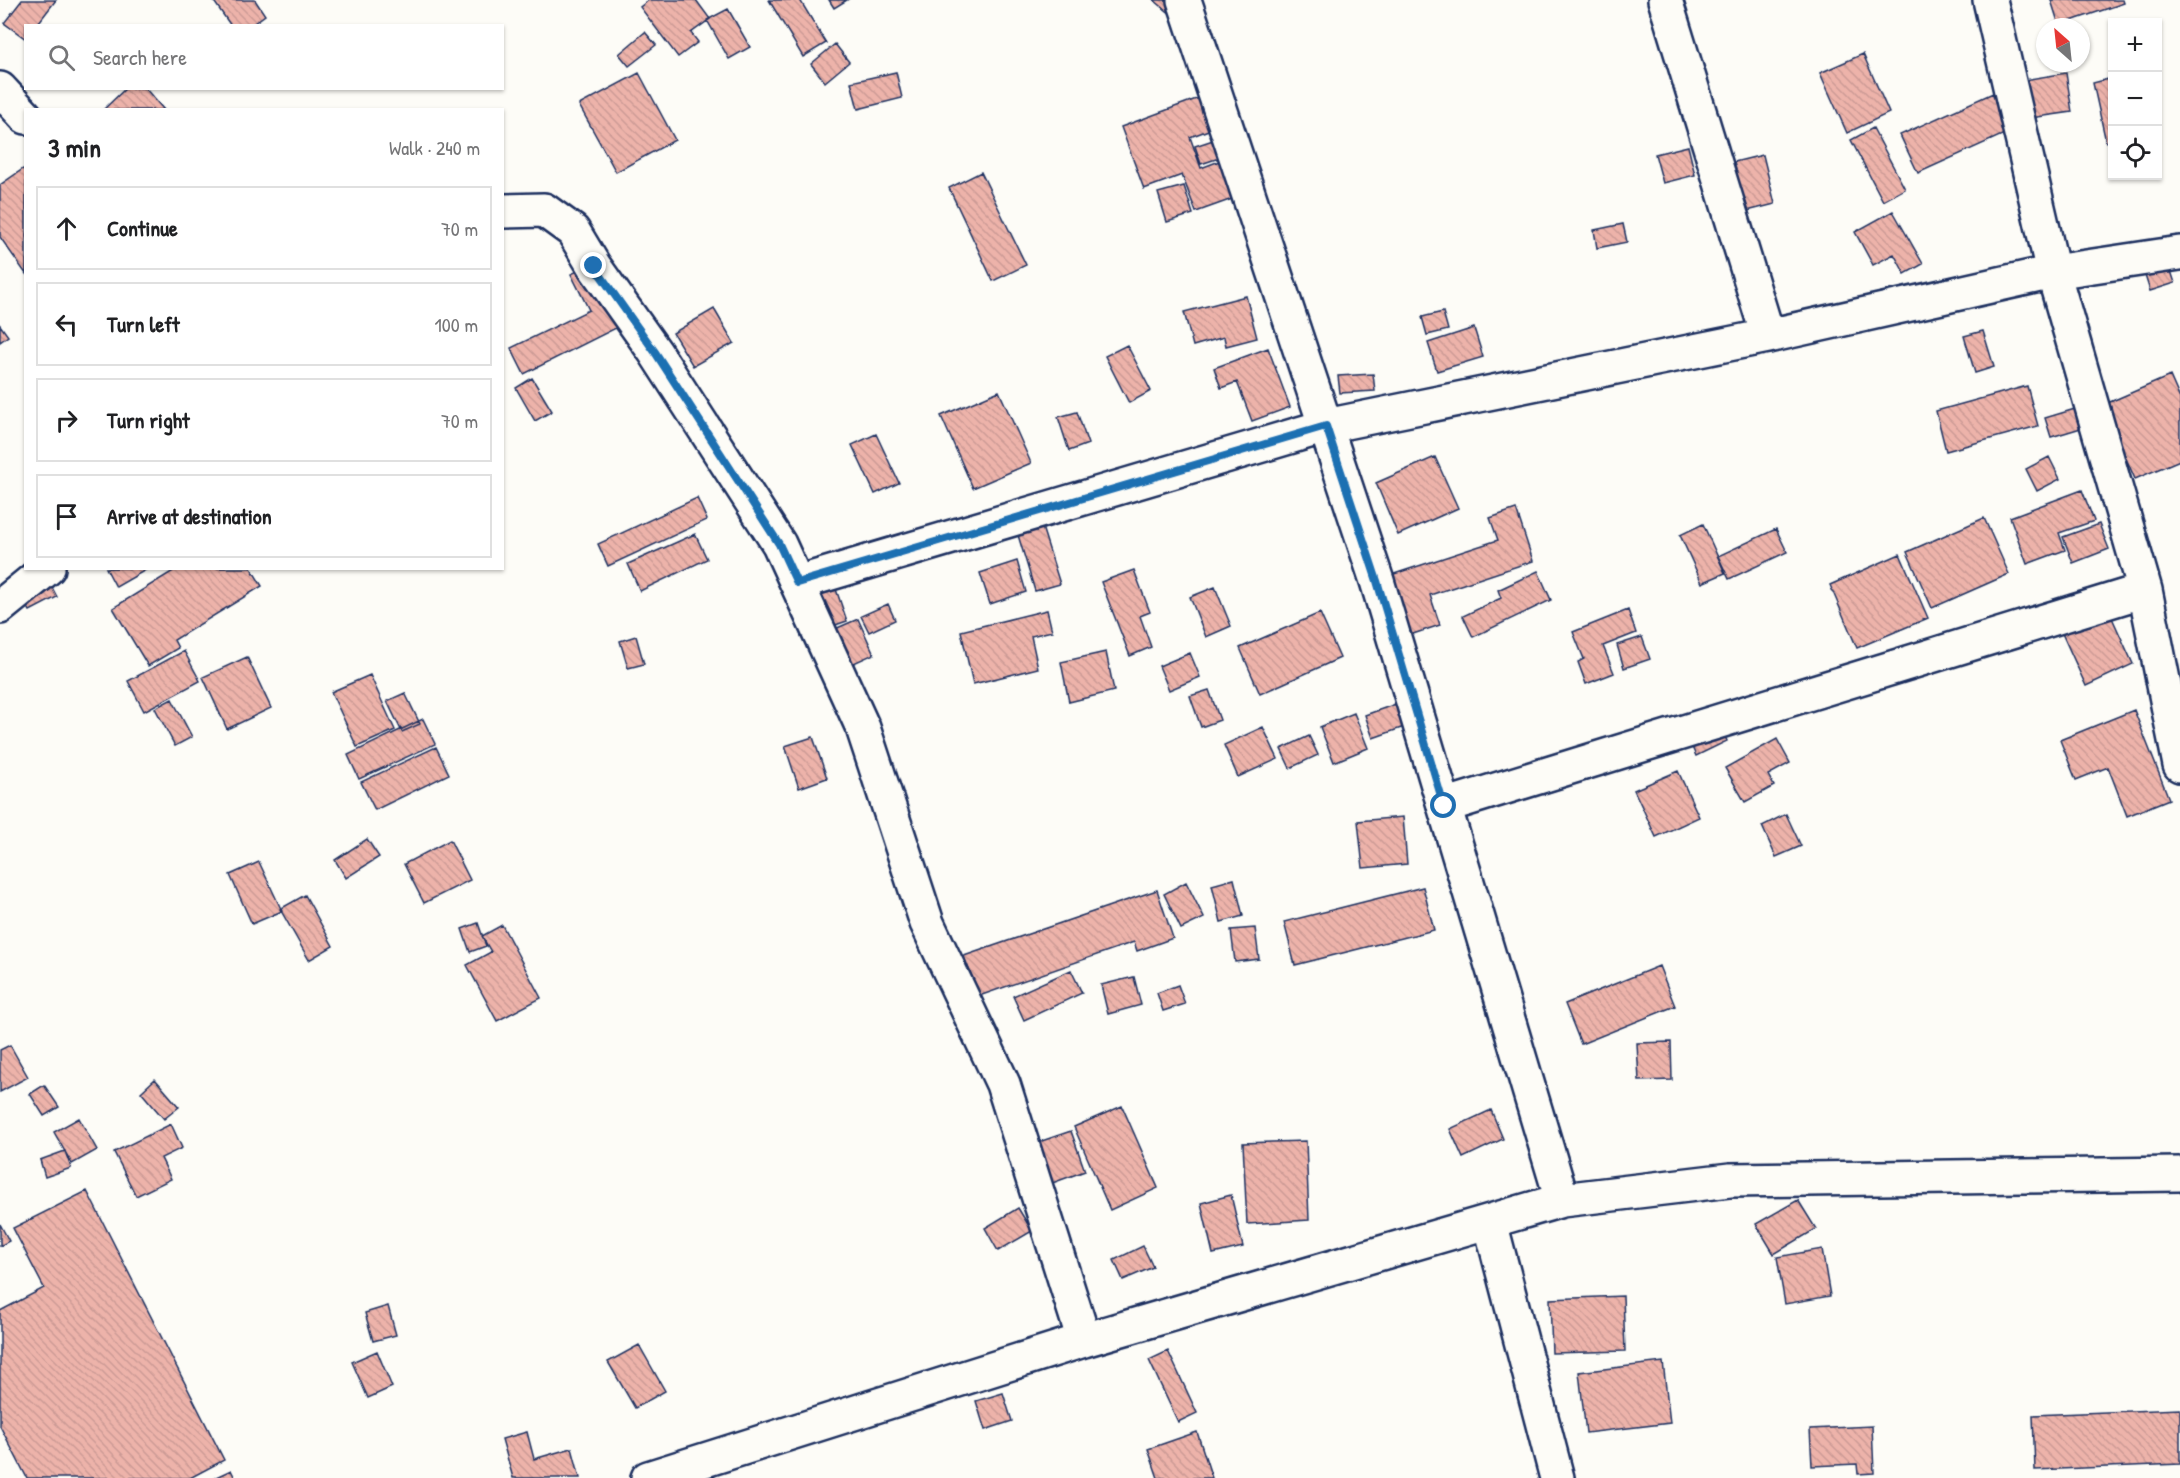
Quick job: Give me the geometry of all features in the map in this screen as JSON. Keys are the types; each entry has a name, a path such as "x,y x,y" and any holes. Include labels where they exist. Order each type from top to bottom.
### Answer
{"street":[{"path":"1184,0 1377,581 1562,1200"},
{"path":"1665,0 1768,336"},
{"path":"1990,0 2053,272 2145,590 2180,765"},
{"path":"0,89 24,115"},
{"path":"504,211 544,210 573,231 594,266 655,352 779,544 863,728 927,923 1003,1084 1084,1340"},
{"path":"797,583 1326,426 1768,336 2053,272 2180,253"},
{"path":"0,607 46,570"},
{"path":"1444,806 2145,590"},
{"path":"648,1478 1084,1340 1562,1200 1730,1180 2180,1174"},
{"path":"1490,1222 1557,1478"}],"building":[{"path":"22,0 56,0 38,24 24,24 24,38 4,23"},
{"path":"213,0 255,0 265,15 253,24 230,24"},
{"path":"649,0 696,0 710,19 691,33 698,42 678,57 640,7"},
{"path":"769,0 800,0 826,43 803,57"},
{"path":"829,0 847,0 834,8"},
{"path":"1154,0 1186,0 1173,16"},
{"path":"2051,0 2123,0 2124,3 2080,18 2057,18"},
{"path":"728,9 750,47 729,59 707,20"},
{"path":"645,32 656,45 629,66 619,54"},
{"path":"835,44 849,62 825,82 811,64"},
{"path":"1863,54 1889,113 1847,133 1820,73"},
{"path":"896,72 902,98 858,109 851,82"},
{"path":"639,73 675,140 616,172 579,105"},
{"path":"2066,73 2072,112 2024,119 2018,81"},
{"path":"2108,79 2108,142 2106,142 2093,83"},
{"path":"124,90 147,90 162,108 105,108"},
{"path":"1993,93 2011,131 1918,173 1900,135"},
{"path":"1199,98 1211,129 1190,137 1201,168 1222,160 1235,198 1196,212 1182,175 1144,189 1121,127"},
{"path":"1873,128 1905,189 1883,201 1851,140"},
{"path":"1225,136 1231,154 1201,164 1195,146"},
{"path":"1688,146 1695,175 1663,183 1655,154"},
{"path":"1763,155 1775,204 1743,212 1730,163"},
{"path":"24,170 24,271 0,237 0,185"},
{"path":"981,172 1026,265 993,281 949,188"},
{"path":"1184,186 1193,214 1167,222 1158,193"},
{"path":"1893,211 1923,264 1905,274 1894,254 1873,265 1855,232"},
{"path":"1623,224 1627,242 1597,248 1594,230"},
{"path":"2167,259 2175,283 2150,291 2142,266"},
{"path":"589,266 620,326 524,374 511,348 589,310 571,274"},
{"path":"1246,296 1257,338 1226,346 1224,337 1193,346 1184,312"},
{"path":"714,309 734,343 693,366 673,333"},
{"path":"1443,312 1448,330 1427,335 1422,317"},
{"path":"0,325 8,336 0,342"},
{"path":"1474,328 1483,357 1437,371 1428,343"},
{"path":"1983,331 1994,367 1975,373 1964,336"},
{"path":"1127,345 1151,391 1129,403 1105,356"},
{"path":"1268,348 1290,407 1252,421 1237,382 1221,388 1214,368"},
{"path":"1373,374 1375,391 1340,393 1338,376"},
{"path":"2170,376 2180,399 2180,460 2135,479 2103,405"},
{"path":"532,378 552,411 535,421 516,388"},
{"path":"2027,386 2038,426 1946,451 1936,411"},
{"path":"999,391 1031,463 973,488 941,416"},
{"path":"2075,409 2081,428 2051,437 2045,418"},
{"path":"1077,412 1088,444 1069,451 1058,417"},
{"path":"876,434 899,483 875,494 852,445"},
{"path":"1435,457 1458,508 1398,535 1376,483"},
{"path":"2049,457 2060,479 2037,491 2026,469"},
{"path":"2082,490 2094,521 2059,533 2065,550 2027,564 2010,517"},
{"path":"697,498 707,520 608,566 598,544"},
{"path":"1035,505 1060,584 1035,591 1011,512"},
{"path":"1516,509 1533,561 1430,595 1440,625 1407,636 1388,576 1498,540 1490,518"},
{"path":"1984,518 2009,574 1932,608 1907,552"},
{"path":"1703,524 1725,573 1702,583 1680,535"},
{"path":"2099,524 2109,549 2073,563 2063,537"},
{"path":"1776,529 1787,552 1729,579 1718,556"},
{"path":"695,534 707,559 640,591 628,564"},
{"path":"1900,554 1928,618 1857,648 1830,585"},
{"path":"1017,561 1026,592 990,604 980,573"},
{"path":"829,569 847,621 821,630 804,578"},
{"path":"107,570 146,570 116,587"},
{"path":"175,570 252,570 262,586 174,640 178,648 148,666 113,608"},
{"path":"1134,570 1150,612 1140,616 1151,647 1130,656 1101,582"},
{"path":"1538,571 1551,600 1473,637 1463,616 1501,598 1498,590"},
{"path":"46,576 57,597 30,611 19,591"},
{"path":"1215,587 1231,626 1206,637 1190,597"},
{"path":"2103,598 2133,664 2086,686 2056,620"},
{"path":"888,604 895,620 869,632 861,616"},
{"path":"1047,610 1052,631 1031,636 1038,668 973,684 961,631"},
{"path":"1628,610 1636,633 1603,646 1614,673 1586,684 1578,662 1584,659 1573,632"},
{"path":"1320,613 1340,658 1260,694 1240,648"},
{"path":"858,619 874,654 834,672 819,636"},
{"path":"636,636 644,664 628,668 620,641"},
{"path":"1642,637 1650,659 1624,668 1617,645"},
{"path":"184,651 200,681 144,711 128,681"},
{"path":"1106,652 1114,691 1069,702 1061,662"},
{"path":"1190,653 1200,677 1169,690 1159,666"},
{"path":"247,657 271,708 227,729 203,677"},
{"path":"370,675 395,730 357,747 331,692"},
{"path":"1209,690 1220,720 1201,727 1190,696"},
{"path":"405,693 420,724 402,732 387,701"},
{"path":"172,699 192,737 175,746 155,708"},
{"path":"1396,704 1404,727 1373,738 1365,715"},
{"path":"2134,710 2169,799 2127,816 2108,767 2076,780 2060,740"},
{"path":"1354,713 1368,748 1334,762 1320,727"},
{"path":"423,719 435,744 359,779 348,755"},
{"path":"1718,722 1727,741 1696,756 1687,736"},
{"path":"1263,727 1278,759 1238,777 1224,745"},
{"path":"1309,736 1318,755 1290,768 1281,749"},
{"path":"813,737 827,778 799,788 785,746"},
{"path":"1777,739 1790,763 1768,775 1774,786 1745,802 1725,768"},
{"path":"436,747 449,774 375,810 361,782"},
{"path":"1678,771 1699,817 1656,837 1634,790"},
{"path":"1786,814 1801,846 1776,857 1762,826"},
{"path":"1403,817 1407,864 1363,868 1358,821"},
{"path":"367,839 379,857 346,878 335,860"},
{"path":"450,840 470,880 424,903 404,864"},
{"path":"259,862 282,911 252,924 230,875"},
{"path":"1234,879 1243,916 1221,922 1212,885"},
{"path":"1186,882 1204,918 1181,929 1164,894"},
{"path":"1423,887 1434,930 1295,965 1284,922"},
{"path":"1157,890 1173,938 1137,951 1134,942 979,996 964,956"},
{"path":"305,895 333,946 309,960 280,909"},
{"path":"478,923 486,946 470,952 462,929"},
{"path":"502,925 541,998 497,1021 467,965 491,952 482,936"},
{"path":"1255,928 1259,959 1235,962 1231,930"},
{"path":"1659,966 1675,1006 1581,1044 1565,1004"},
{"path":"1071,970 1082,993 1024,1020 1013,996"},
{"path":"1134,977 1141,1005 1108,1014 1101,985"},
{"path":"1178,985 1185,1004 1163,1011 1157,993"},
{"path":"1671,1042 1672,1080 1639,1081 1637,1043"},
{"path":"10,1045 28,1077 0,1092 0,1050"},
{"path":"155,1079 179,1107 164,1119 141,1092"},
{"path":"44,1085 59,1107 44,1116 30,1094"},
{"path":"1122,1106 1158,1188 1110,1210 1074,1127"},
{"path":"1491,1110 1503,1139 1463,1158 1450,1129"},
{"path":"79,1118 97,1150 72,1164 54,1132"},
{"path":"171,1124 182,1148 161,1158 171,1179 136,1196 114,1152"},
{"path":"1071,1131 1085,1171 1047,1185 1033,1144"},
{"path":"1306,1141 1309,1220 1247,1224 1243,1143"},
{"path":"65,1151 71,1168 45,1177 40,1160"},
{"path":"87,1191 224,1460 190,1478 27,1478 0,1426 0,1311 44,1288 13,1228"},
{"path":"1231,1195 1243,1247 1213,1254 1201,1203"},
{"path":"1798,1200 1816,1229 1774,1254 1756,1224"},
{"path":"1018,1208 1032,1231 998,1251 985,1228"},
{"path":"0,1224 9,1241 0,1246"},
{"path":"1143,1246 1153,1267 1123,1280 1114,1260"},
{"path":"1822,1249 1830,1296 1785,1304 1777,1257"},
{"path":"1623,1296 1625,1351 1552,1353 1550,1299"},
{"path":"388,1306 396,1335 373,1341 365,1313"},
{"path":"639,1345 665,1391 635,1408 608,1362"},
{"path":"377,1351 392,1387 368,1398 352,1362"},
{"path":"1168,1351 1197,1413 1178,1422 1149,1360"},
{"path":"1663,1362 1670,1423 1586,1433 1579,1372"},
{"path":"1003,1393 1012,1421 985,1430 976,1401"},
{"path":"2180,1409 2180,1464 2035,1470 2033,1415"},
{"path":"1872,1426 1874,1473 1858,1474 1857,1464 1812,1466 1810,1429"},
{"path":"527,1432 534,1459 572,1448 580,1478 513,1478 502,1439"},
{"path":"1197,1432 1212,1478 1158,1478 1148,1449"},
{"path":"231,1470 235,1478 214,1478"}],"route":[{"path":"594,266 655,352 779,544 797,583 1326,426 1377,581 1444,806"}]}
